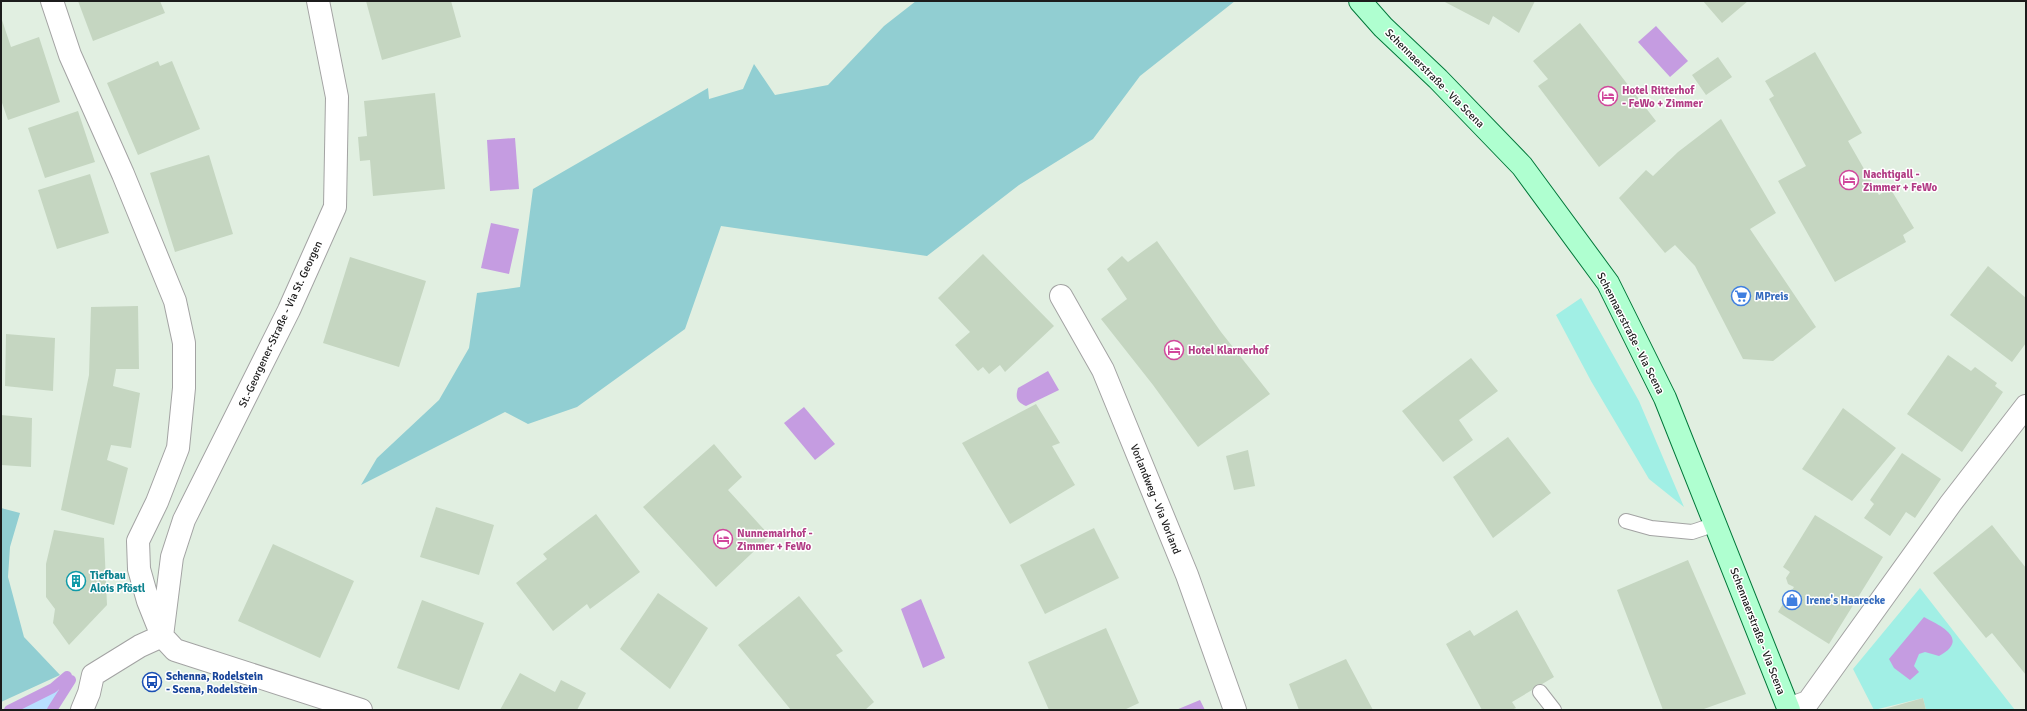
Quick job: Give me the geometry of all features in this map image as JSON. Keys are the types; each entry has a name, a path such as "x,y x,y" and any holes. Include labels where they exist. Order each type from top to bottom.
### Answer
{"street":[{"path":"52,1 70,55 126,181 175,301 184,343 184,388 178,448 157,502 138,541 139,569 162,636 175,650 360,710"},
{"name":"St.-Georgener-Straße - Via St. Georgen","path":"162,636 172,557 184,520 289,310 334,207 337,97 318,1"},
{"name":"Schennaerstraße - Via Scena","path":"1360,1 1383,27 1438,79 1522,166 1608,283 1665,398 1789,710 1808,702 1951,503 2026,406"},
{"name":"Vorlandweg - Via Vorland","path":"1061,296 1104,370 1187,575 1235,710"},
{"path":"82,710 89,693 93,675 140,646 162,636"}],"lane":[{"path":"1626,521 1651,528 1692,532 1716,524"},
{"path":"1540,692 1554,710"}],"shaded area":[{"path":"916,1 1235,1 1140,76 1093,139 1019,185 927,256 721,226 685,329 577,407 528,424 505,412 361,485 377,458 439,400 469,348 477,293 520,287 533,189 708,88 709,99 743,89 754,64 775,95 828,85 884,26"},
{"path":"1656,26 1688,61 1670,77 1638,42"},
{"path":"515,138 519,189 490,191 487,140"},
{"path":"491,223 519,229 509,274 481,268"},
{"path":"1581,298 1639,401 1684,507 1649,479 1591,381 1556,315"},
{"path":"1048,371 1059,390 1026,406 1021,403 1017,397 1018,388"},
{"path":"804,407 835,444 815,460 784,423"},
{"path":"1,508 20,513 10,547 8,577 24,637 60,675 1,702"},
{"path":"1920,588 2015,710 1926,710 1923,698 1874,710 1853,669"},
{"path":"921,599 945,658 923,668 901,609"},
{"path":"1924,617 1938,624 1950,634 1952,644 1948,650 1939,656 1925,652 1919,654 1914,666 1919,672 1910,680 1894,668 1889,659"},
{"path":"56,689 60,692 49,710 15,710"},
{"path":"1200,700 1205,710 1176,710"}],"building":[{"path":"78,1 160,1 165,13 93,41"},
{"path":"366,1 451,1 461,37 382,60"},
{"path":"1443,1 1535,1 1519,33 1493,16 1489,25"},
{"path":"1703,1 1748,1 1722,23"},
{"path":"1,17 11,47 39,37 60,102 8,120 1,100"},
{"path":"1580,23 1656,121 1599,167 1538,86 1548,79 1533,61"},
{"path":"1815,52 1862,133 1848,141 1879,195 1890,188 1914,228 1903,235 1906,242 1835,282 1778,181 1806,166 1769,99 1774,96 1765,81"},
{"path":"1718,57 1732,77 1706,95 1692,75"},
{"path":"158,61 160,66 172,61 200,129 138,155 107,83"},
{"path":"435,93 445,189 373,196 370,160 360,161 358,137 367,136 364,101"},
{"path":"78,111 95,162 45,178 28,128"},
{"path":"1721,119 1776,213 1750,229 1816,327 1773,361 1743,359 1695,266 1675,245 1665,253 1619,198 1646,170 1653,176 1678,152"},
{"path":"209,155 233,234 175,252 150,173"},
{"path":"90,174 109,233 57,249 38,190"},
{"path":"1157,241 1221,332 1270,394 1198,447 1153,385 1101,319 1127,299 1107,269 1122,256 1128,262"},
{"path":"983,254 1054,326 1005,372 1000,365 989,374 983,367 978,371 955,345 970,332 938,298"},
{"path":"350,257 426,281 399,367 323,343"},
{"path":"1988,266 2026,298 2026,343 2012,362 1950,315"},
{"path":"138,306 139,369 116,369 113,386 140,393 131,448 111,445 107,460 128,468 114,525 61,510 89,375 91,307"},
{"path":"6,334 55,338 53,391 5,386"},
{"path":"1948,355 1971,371 1975,367 1997,383 1995,386 2003,392 1962,452 1907,414"},
{"path":"1471,358 1498,391 1459,420 1473,440 1443,462 1402,411"},
{"path":"1036,404 1060,443 1052,446 1075,485 1010,524 962,443"},
{"path":"1843,408 1896,448 1852,501 1802,469"},
{"path":"1,415 32,418 31,467 1,465"},
{"path":"1508,437 1551,493 1493,538 1453,477"},
{"path":"714,444 742,477 728,490 770,536 716,587 643,507"},
{"path":"1248,450 1255,486 1234,490 1226,456"},
{"path":"1902,453 1941,479 1915,518 1906,512 1890,536 1864,518 1874,504 1870,500"},
{"path":"436,507 494,525 479,575 420,557"},
{"path":"596,514 640,572 590,609 587,604 553,631 516,583 547,559 543,554"},
{"path":"1815,515 1883,557 1829,644 1778,612 1794,587 1788,584 1786,578 1790,572 1783,567"},
{"path":"1992,525 2026,568 2026,675 1992,633 1986,638 1933,573"},
{"path":"1094,528 1119,578 1045,614 1020,565"},
{"name":"Tiefbau Alois Pföstl","path":"54,530 104,538 107,605 69,645 53,623 55,609 46,597 46,564"},
{"path":"273,544 354,581 320,658 238,621"},
{"path":"1688,560 1746,694 1701,710 1663,710 1617,590"},
{"path":"658,593 708,628 670,689 620,649"},
{"path":"799,596 843,651 836,655 874,702 865,710 791,710 738,645"},
{"path":"422,600 484,623 459,690 397,668"},
{"path":"1517,610 1554,677 1512,702 1516,708 1511,710 1482,710 1446,644 1470,630 1474,636"},
{"path":"1106,628 1139,703 1124,710 1049,710 1028,662"},
{"path":"1346,659 1373,710 1299,710 1289,684"},
{"path":"520,673 555,692 561,680 586,693 577,710 500,710"},
{"path":"1923,698 1926,710 1881,710"}],"waterway":[{"path":"9,710 53,688 67,676"},
{"path":"52,710 71,680"}],"place":[{"name":"Hotel Ritterhof - FeWo + Zimmer","path":"1608,96"},
{"name":"Nachtigall - Zimmer + FeWo","path":"1849,180"},
{"name":"MPreis","path":"1741,296"},
{"name":"Hotel Klarnerhof","path":"1174,350"},
{"name":"Nunnemairhof - Zimmer + FeWo","path":"723,539"},
{"name":"Tiefbau Alois Pföstl","path":"76,581"},
{"name":"Irene's Haarecke","path":"1792,600"},
{"name":"Schenna, Rodelstein - Scena, Rodelstein","path":"152,682"}]}
